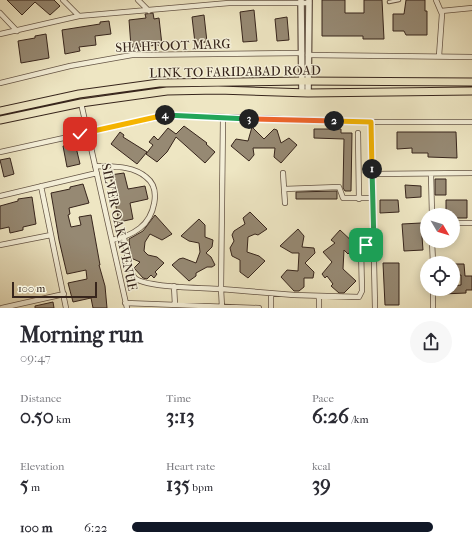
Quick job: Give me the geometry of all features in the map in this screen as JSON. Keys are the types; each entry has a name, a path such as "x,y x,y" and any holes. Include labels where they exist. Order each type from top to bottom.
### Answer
{"main road":[{"name":"LINK TO FARIDABAD ROAD","path":"0,111 79,94 159,83 304,81 472,82"},
{"name":"LINK TO FARIDABAD ROAD","path":"0,120 81,103 173,91 218,90 305,93 472,91"}],"street":[{"path":"63,0 79,16"},
{"path":"138,0 149,11"},
{"path":"436,0 441,11 439,56"},
{"path":"0,34 79,16 149,11 227,2 309,2 308,55 304,81"},
{"path":"301,2 302,53 305,93"},
{"path":"441,11 472,8"},
{"path":"0,13 17,31"},
{"name":"SHAHTOOT MARG","path":"0,83 70,66 132,55 302,53"},
{"path":"308,55 472,57"},
{"name":"SILVER OAK AVENUE","path":"81,103 126,306"},
{"path":"0,152 168,115 371,122 472,122"},
{"path":"222,307 223,118"},
{"path":"371,122 375,308"},
{"path":"358,133 359,199"},
{"path":"95,166 116,167 132,170 146,176 153,185 155,199 153,210 140,228 124,238 112,240"},
{"path":"0,196 96,173"},
{"path":"283,173 285,203"},
{"path":"372,174 472,174"},
{"path":"431,174 432,208"},
{"path":"41,186 66,308"},
{"path":"284,189 337,187 340,188 343,198 373,198"},
{"path":"460,223 472,223"},
{"path":"0,245 51,235"},
{"path":"124,238 132,274 137,281 153,285 271,294 356,298 361,296 362,291 361,248 363,245 374,245"},
{"path":"174,286 175,305"},
{"path":"2,308 64,294"},
{"path":"271,294 271,308"},
{"path":"318,296 318,308"},
{"path":"433,296 433,308"},
{"path":"126,306 175,305 259,308"}],"lane":[{"path":"389,2 399,0"}],"building":[{"path":"7,0 54,0 60,6 50,15 35,2 22,15"},
{"path":"322,0 345,0 345,13 364,13 364,0 382,0 384,39 363,39 363,36 322,36"},
{"path":"406,0 425,0 425,11 427,11 427,35 406,35 404,31 393,31 393,14 404,14"},
{"path":"254,10 257,41 243,42 240,12"},
{"path":"153,13 154,19 159,18 162,45 131,47 129,20 146,18 145,14"},
{"path":"204,15 207,42 195,43 192,17"},
{"path":"287,17 289,40 277,41 275,19"},
{"path":"109,21 111,34 95,36 96,45 79,47 80,51 65,54 62,30 100,24 100,22"},
{"path":"46,34 49,58 21,63 18,41 35,38 35,36"},
{"path":"184,126 207,143 206,144 215,152 205,163 176,137 167,152 157,162 146,154 153,145 149,142 154,136 158,140 168,128 176,134"},
{"path":"252,127 264,139 274,129 277,130 281,143 289,138 297,145 281,163 274,157 275,148 253,148 254,155 249,161 231,146 236,139 248,141"},
{"path":"314,129 341,129 341,133 352,133 351,191 345,191 343,188 344,139 314,138"},
{"path":"120,132 124,135 123,137 147,152 137,164 111,144"},
{"path":"397,132 456,132 457,158 428,157 428,153 412,153 412,148 397,149"},
{"path":"75,143 80,164 67,167 63,146"},
{"path":"10,158 14,174 4,177 0,160"},
{"path":"124,173 128,189 145,186 148,199 130,203 133,219 119,222 110,175"},
{"path":"435,179 446,179 446,195 435,195"},
{"path":"83,184 89,203 69,208 70,214 68,215 71,227 81,225 79,217 91,215 99,265 105,286 107,308 93,308 91,298 73,302 68,283 87,279 86,270 67,274 59,240 51,193 70,189 70,187"},
{"path":"405,185 421,186 421,197 406,198"},
{"path":"337,191 337,199 296,199 296,192"},
{"path":"32,197 36,224 23,227 23,230 10,233 9,227 0,229 0,206 18,201 18,199"},
{"path":"380,200 398,200 399,212 380,213"},
{"path":"446,200 467,200 467,218 460,218 460,208 446,208"},
{"path":"250,212 267,229 258,235 255,234 248,237 247,252 259,256 265,261 248,278 240,272 240,260 232,256 230,248 234,241 232,235 234,231 245,224 243,218"},
{"path":"155,215 172,234 162,240 150,234 145,242 144,251 148,255 157,257 164,263 155,272 157,274 154,278 151,275 147,279 143,278 134,268 140,262 131,258 129,239 143,231"},
{"path":"199,219 205,225 205,237 213,240 212,247 206,253 211,257 215,265 212,267 207,267 196,273 196,276 189,281 172,265 179,259 183,258 196,263 200,252 199,243 189,241 181,236"},
{"path":"420,223 420,248 423,248 423,250 404,251 402,224"},
{"path":"298,229 304,236 302,247 314,248 315,253 305,263 314,272 313,278 304,278 304,287 299,291 294,291 281,277 287,270 298,271 299,253 292,253 280,246"},
{"path":"340,230 356,245 348,254 344,250 343,269 356,281 344,293 339,293 331,286 333,284 327,276 325,278 322,274 332,262 323,252 335,243 331,240"},
{"path":"383,263 399,263 399,305 385,305"},
{"path":"460,264 464,264 465,276 472,276 472,290 466,290 466,293 460,293"},
{"path":"53,302 54,308 35,308 35,306"}],"route":[{"path":"80,134 168,115 371,122 374,245 366,245"}]}
